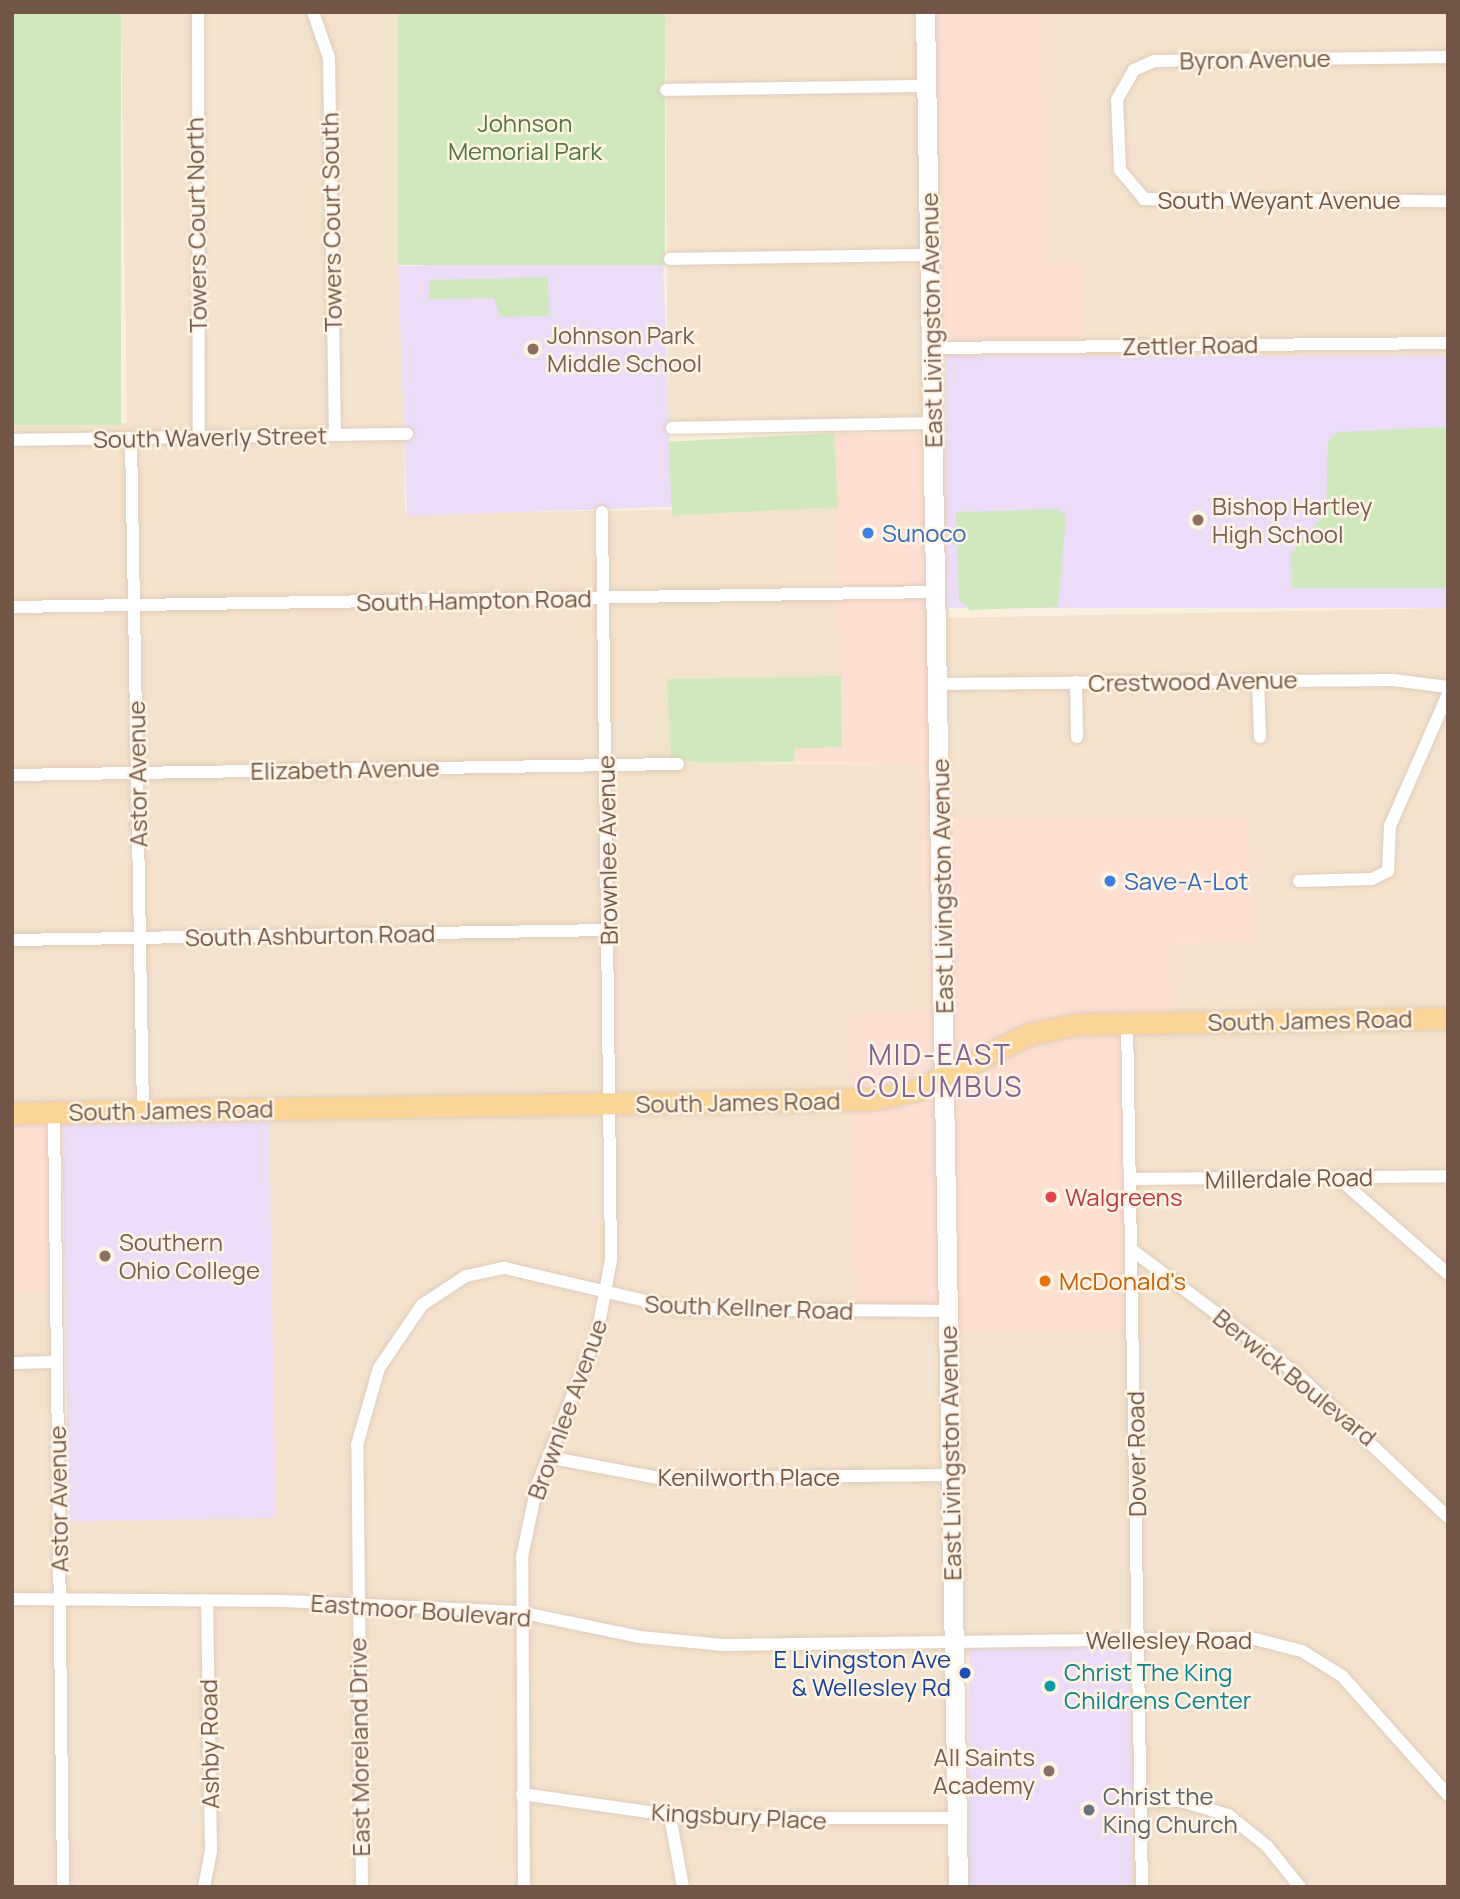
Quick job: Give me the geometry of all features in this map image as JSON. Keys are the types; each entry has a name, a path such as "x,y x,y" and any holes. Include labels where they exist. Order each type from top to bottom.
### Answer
{"main road":[{"name":"East Livingston Avenue","path":"925,12 947,1073 948,1311 958,1887"},
{"name":"South James Road","path":"12,1113 873,1099 917,1090 1029,1034 1127,1021 1448,1018"}],"street":[{"name":"Towers Court North","path":"198,12 199,437"},
{"name":"Towers Court South","path":"313,12 329,58 335,435"},
{"name":"Byron Avenue","path":"1117,134 1120,88 1133,69 1154,61 1448,57"},
{"path":"666,90 926,86"},
{"name":"South Weyant Avenue","path":"1117,134 1124,181 1157,202 1448,201"},
{"path":"670,259 930,255"},
{"name":"Zettler Road","path":"931,348 1448,343"},
{"path":"672,428 933,423"},
{"name":"South Waverly Street","path":"12,440 407,433"},
{"name":"Astor Avenue","path":"131,438 143,1110"},
{"name":"Brownlee Avenue","path":"524,1887 519,1612 529,1519 548,1457 586,1369 606,1295 612,1104 601,512"},
{"name":"South Hampton Road","path":"12,607 936,592"},
{"path":"1258,680 1260,737"},
{"name":"Crestwood Avenue","path":"938,684 1393,680 1448,687"},
{"path":"1076,682 1077,737"},
{"path":"1299,881 1372,879 1388,871 1390,826 1448,694"},
{"name":"Elizabeth Avenue","path":"12,775 678,764"},
{"name":"South Ashburton Road","path":"12,940 608,930"},
{"name":"Dover Road","path":"1127,1021 1142,1887"},
{"name":"Astor Avenue","path":"54,1112 63,1887"},
{"name":"Millerdale Road","path":"1130,1180 1448,1176"},
{"path":"1337,1177 1448,1274"},
{"name":"Berwick Boulevard","path":"1132,1250 1303,1379 1448,1517"},
{"name":"South Kellner Road","path":"405,1324 447,1286 487,1270 537,1272 606,1295 680,1309 948,1311"},
{"name":"East Moreland Drive","path":"362,1887 357,1444 379,1368 405,1324"},
{"path":"12,1363 57,1362"},
{"name":"Kenilworth Place","path":"548,1457 658,1478 952,1475"},
{"name":"Eastmoor Boulevard","path":"12,1599 207,1600 519,1612 640,1637 724,1645 953,1641"},
{"name":"Ashby Road","path":"204,1887 211,1851 207,1600"},
{"name":"Wellesley Road","path":"953,1641 1251,1638 1302,1651 1367,1700 1448,1795"},
{"name":"Kingsbury Place","path":"522,1794 670,1816 957,1818"},
{"path":"1141,1801 1181,1801 1228,1815 1267,1846 1300,1887"},
{"path":"670,1816 683,1887"}],"shaded area":[{"path":"121,12 398,12 405,514 838,507 841,676 667,679 700,763 920,764 930,1011 849,1016 1124,1022 1169,944 1252,942 939,819 936,618 1448,608 1448,1887 1132,1887 1130,1650 965,1655 968,1887 12,1887 12,1291 63,1291 66,1520 269,1122 62,1131 62,1112 12,1113 12,425 127,423"},
{"path":"665,12 923,12 931,363 945,364 946,432 668,433"},
{"path":"923,12 1041,12 1045,263 1082,263 1083,362 931,363"},
{"path":"1041,12 1448,12 1448,356 1083,362 1082,263 1045,263"},
{"name":"Johnson Park Middle School","path":"663,257 672,507 407,516 398,266"},
{"name":"Bishop Hartley High School","path":"945,356 1448,356 1448,608 945,608"},
{"path":"946,432 949,615 937,618 939,819 1248,818 1252,942 1169,944 1171,1020 1125,1022 1132,1331 946,1330 946,1312 856,1311 849,1016 930,1010 920,764 794,762 795,748 842,746 834,433"},
{"path":"12,1112 62,1112 62,1291 12,1291"},
{"path":"269,1122 276,1518 69,1522 62,1126"},
{"name":"All Saints Academy","path":"1125,1646 1130,1650 1132,1887 968,1887 969,1648"}],"green space":[{"path":"12,12 121,12 121,425 12,425"},
{"name":"Johnson Memorial Park","path":"398,12 665,12 665,265 398,265"},
{"path":"548,277 549,316 500,317 494,298 429,299 429,280"},
{"path":"1448,427 1448,588 1292,588 1291,553 1326,512 1328,442 1337,432"},
{"path":"834,433 838,507 672,516 668,442"},
{"path":"1056,509 1066,515 1058,607 970,610 959,600 956,512"},
{"path":"841,676 842,747 795,748 794,762 700,763 671,757 667,679"}],"place":[{"name":"Johnson Park Middle School","path":"533,349"},
{"name":"Bishop Hartley High School","path":"1198,520"},
{"name":"Sunoco","path":"868,533"},
{"name":"Save-A-Lot","path":"1110,881"},
{"name":"Walgreens","path":"1051,1197"},
{"name":"Southern Ohio College","path":"105,1256"},
{"name":"McDonald's","path":"1045,1281"},
{"name":"E Livingston Ave & Wellesley Rd","path":"965,1673"},
{"name":"Christ The King Childrens Center","path":"1050,1686"},
{"name":"All Saints Academy","path":"1049,1771"},
{"name":"Christ the King Church","path":"1089,1810"}],"district":[{"name":"MID-EAST COLUMBUS","path":"940,1070"}]}
